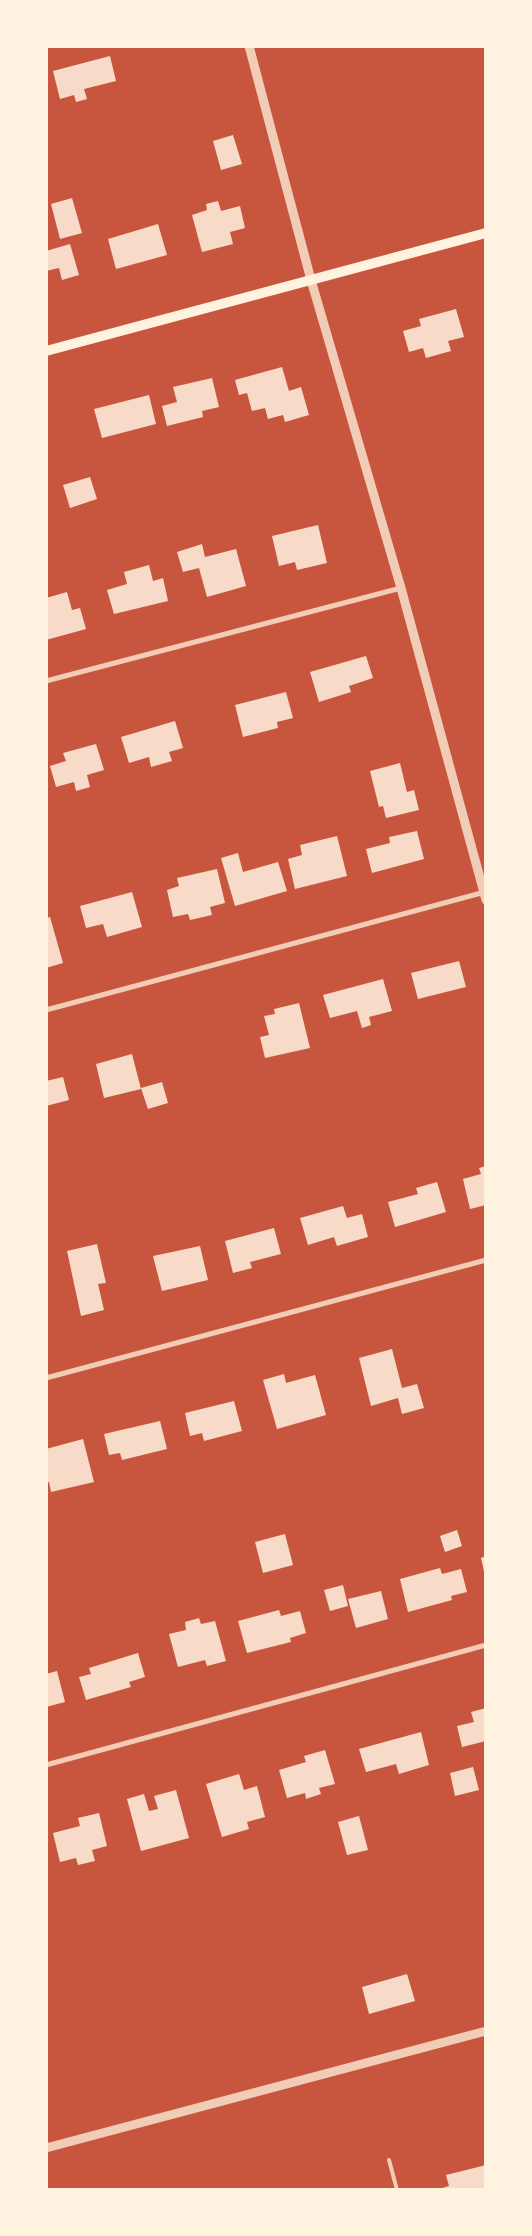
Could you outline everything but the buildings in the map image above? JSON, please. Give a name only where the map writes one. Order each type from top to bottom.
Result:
[{"type":"main road","points":[[46,351],[486,233]]},
{"type":"street","points":[[46,1010],[485,895],[401,588],[311,280],[249,46]]},
{"type":"street","points":[[46,681],[401,588]]},
{"type":"street","points":[[46,1378],[486,1260]]},
{"type":"street","points":[[46,1765],[486,1645]]},
{"type":"street","points":[[46,2148],[486,2032]]},
{"type":"lane","points":[[389,2160],[397,2190]]}]
